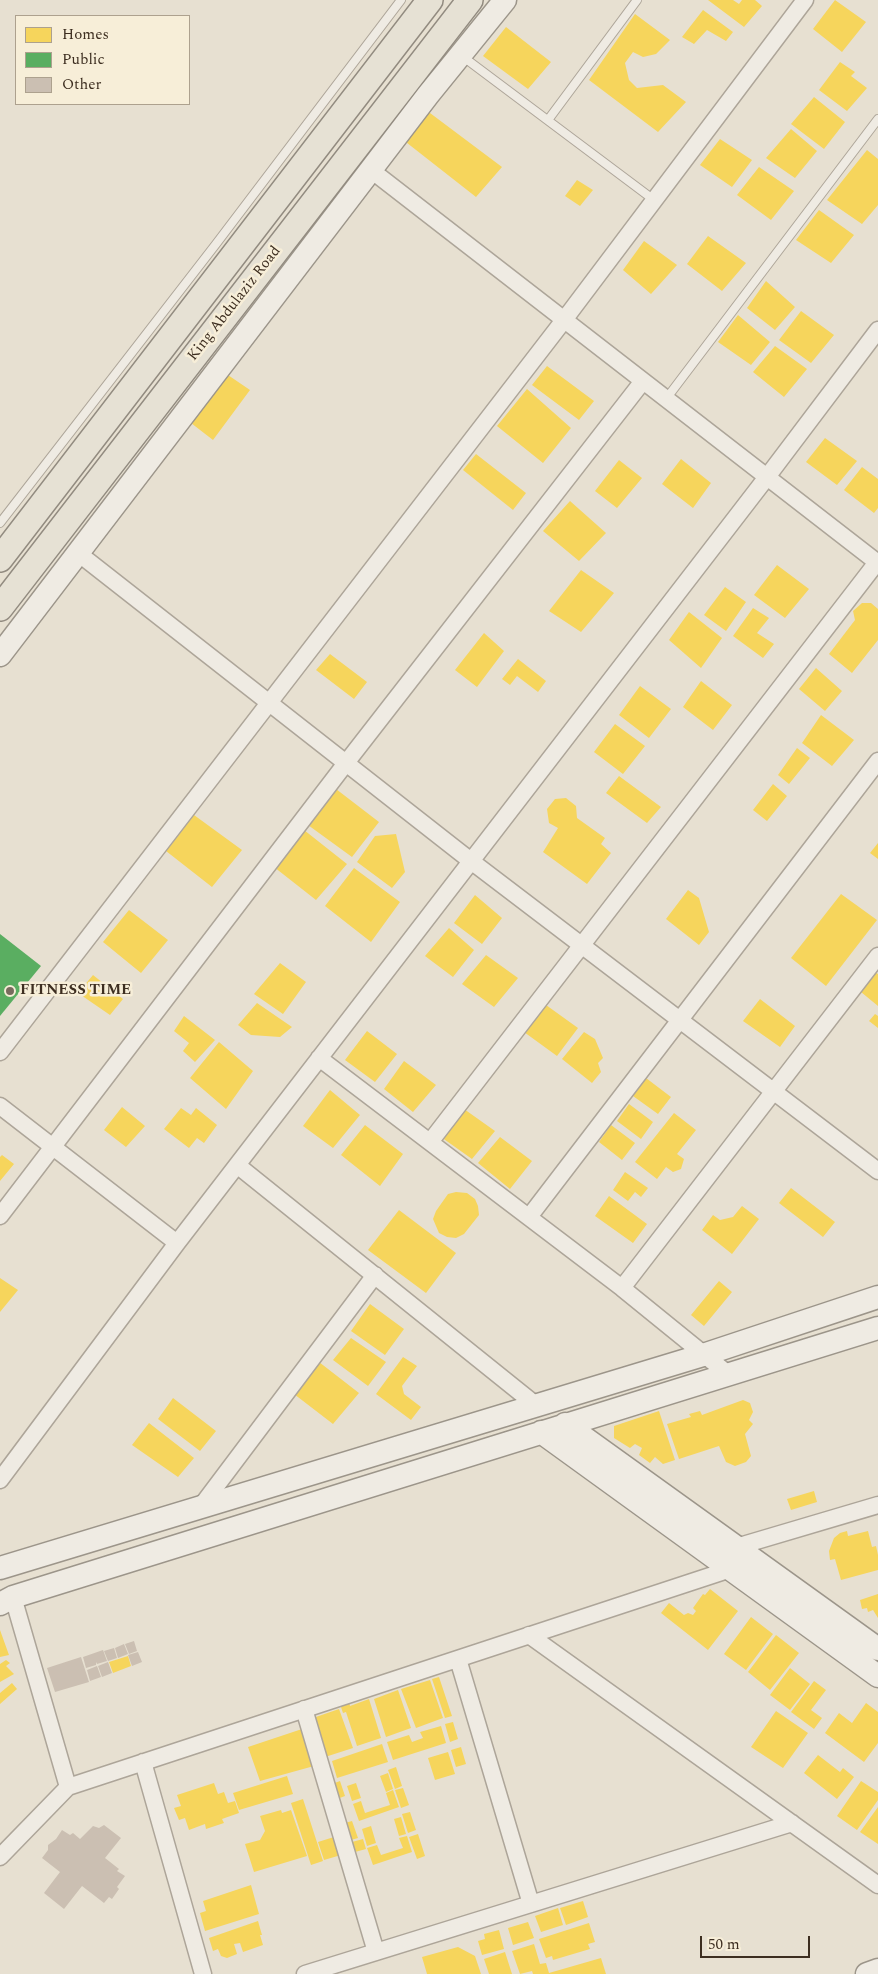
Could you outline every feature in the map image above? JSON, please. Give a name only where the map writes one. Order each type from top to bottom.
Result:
[{"type":"main road","name":"King Abdulaziz Road","points":[[0,559],[430,0]]},
{"type":"main road","name":"King Abdulaziz Road","points":[[0,608],[470,0]]},
{"type":"street","points":[[0,655],[460,54],[504,0]]},
{"type":"street","points":[[0,1052],[564,320],[805,0]]},
{"type":"street","points":[[371,170],[878,562],[430,1142]]},
{"type":"street","points":[[0,1480],[177,1243],[878,330]]},
{"type":"street","points":[[0,1216],[346,763],[643,381]]},
{"type":"street","points":[[78,553],[471,861],[878,1170]]},
{"type":"street","points":[[529,1217],[878,761]]},
{"type":"street","points":[[622,1288],[878,956]]},
{"type":"street","points":[[319,1058],[622,1288],[728,1374]]},
{"type":"street","points":[[0,1106],[177,1243]]},
{"type":"street","points":[[237,1165],[538,1406]]},
{"type":"street","points":[[199,1509],[375,1275]]},
{"type":"street","points":[[0,1568],[538,1406],[703,1355],[878,1297]]},
{"type":"street","points":[[68,1787],[6,1600],[565,1424],[878,1328]]},
{"type":"street","points":[[565,1424],[878,1649]]},
{"type":"street","points":[[541,1432],[878,1676]]},
{"type":"street","points":[[736,1547],[878,1505]]},
{"type":"street","points":[[0,1857],[68,1787],[731,1569]]},
{"type":"street","points":[[529,1635],[878,1885]]},
{"type":"street","points":[[458,1659],[531,1904]]},
{"type":"street","points":[[304,1709],[376,1952]]},
{"type":"street","points":[[143,1762],[203,1974]]},
{"type":"street","points":[[305,1974],[792,1823]]},
{"type":"street","points":[[866,1974],[878,1970]]},
{"type":"lane","points":[[0,523],[216,244],[401,0]]},
{"type":"lane","points":[[548,120],[637,0]]},
{"type":"lane","points":[[460,54],[654,200]]},
{"type":"lane","points":[[666,399],[878,119]]},
{"type":"building: Homes","points":[[708,0],[733,0],[739,4],[742,0],[755,0],[762,6],[744,27]]},
{"type":"building: Homes","points":[[835,0],[866,22],[842,52],[813,29]]},
{"type":"building: Homes","points":[[703,10],[733,32],[726,41],[707,30],[694,44],[682,37]]},
{"type":"building: Homes","points":[[635,14],[670,40],[656,54],[643,57],[633,52],[625,63],[629,80],[637,88],[663,85],[686,102],[658,132],[589,80]]},
{"type":"building: Homes","points":[[506,27],[551,62],[528,89],[483,56]]},
{"type":"building: Homes","points":[[840,62],[855,72],[851,76],[867,88],[847,111],[819,90]]},
{"type":"building: Homes","points":[[814,97],[845,122],[824,149],[791,124]]},
{"type":"building: Homes","points":[[426,110],[502,167],[476,197],[402,139]]},
{"type":"building: Homes","points":[[791,129],[817,151],[795,178],[766,158]]},
{"type":"building: Homes","points":[[720,139],[752,160],[732,187],[700,165]]},
{"type":"building: Homes","points":[[867,150],[878,159],[878,205],[862,224],[827,200]]},
{"type":"building: Homes","points":[[759,167],[794,191],[771,220],[737,195]]},
{"type":"building: Homes","points":[[577,180],[593,190],[580,206],[565,196]]},
{"type":"building: Homes","points":[[819,210],[854,235],[831,263],[796,240]]},
{"type":"building: Homes","points":[[708,236],[746,263],[722,291],[687,264]]},
{"type":"building: Homes","points":[[644,241],[677,265],[651,294],[623,270]]},
{"type":"building: Homes","points":[[766,281],[795,307],[775,330],[747,308]]},
{"type":"building: Homes","points":[[801,311],[834,335],[811,363],[779,340]]},
{"type":"building: Homes","points":[[738,315],[770,342],[751,365],[718,342]]},
{"type":"building: Homes","points":[[775,346],[807,369],[784,397],[753,372]]},
{"type":"building: Homes","points":[[547,366],[594,401],[579,420],[532,385]]},
{"type":"building: Homes","points":[[225,373],[250,390],[213,440],[191,423]]},
{"type":"building: Homes","points":[[527,389],[571,428],[543,463],[497,426]]},
{"type":"building: Homes","points":[[825,438],[857,461],[837,485],[806,462]]},
{"type":"building: Homes","points":[[476,454],[526,493],[513,510],[463,470]]},
{"type":"building: Homes","points":[[681,459],[711,483],[693,508],[662,484]]},
{"type":"building: Homes","points":[[619,460],[642,478],[617,508],[595,491]]},
{"type":"building: Homes","points":[[862,467],[878,479],[878,508],[874,513],[844,490]]},
{"type":"building: Homes","points":[[570,501],[606,533],[579,561],[543,531]]},
{"type":"building: Homes","points":[[777,565],[809,589],[785,618],[754,595]]},
{"type":"building: Homes","points":[[581,570],[614,593],[581,632],[549,611]]},
{"type":"building: Homes","points":[[725,587],[746,602],[726,631],[704,615]]},
{"type":"building: Homes","points":[[862,603],[871,603],[878,609],[878,640],[852,673],[829,654],[855,620],[853,611]]},
{"type":"building: Homes","points":[[753,608],[769,618],[757,633],[774,644],[763,658],[733,636]]},
{"type":"building: Homes","points":[[689,612],[722,638],[701,668],[669,640]]},
{"type":"building: Homes","points":[[484,633],[504,651],[477,687],[455,670]]},
{"type":"building: Homes","points":[[330,654],[367,682],[354,699],[316,670]]},
{"type":"building: Homes","points":[[518,659],[546,681],[538,692],[517,676],[510,685],[502,679]]},
{"type":"building: Homes","points":[[816,668],[842,691],[825,711],[799,689]]},
{"type":"building: Homes","points":[[701,681],[732,705],[713,730],[683,707]]},
{"type":"building: Homes","points":[[640,686],[671,709],[649,738],[619,715]]},
{"type":"building: Homes","points":[[821,715],[854,740],[832,766],[802,743]]},
{"type":"building: Homes","points":[[615,724],[645,746],[623,774],[594,752]]},
{"type":"building: Homes","points":[[797,748],[810,758],[789,784],[778,775]]},
{"type":"building: Homes","points":[[619,776],[661,807],[647,823],[606,793]]},
{"type":"building: Homes","points":[[773,784],[787,796],[767,821],[753,810]]},
{"type":"building: Homes","points":[[336,789],[379,822],[352,857],[308,825]]},
{"type":"building: Homes","points":[[566,798],[576,806],[577,818],[605,838],[601,844],[611,853],[587,884],[543,852],[558,828],[549,823],[547,809],[555,799]]},
{"type":"building: Homes","points":[[194,815],[242,850],[212,887],[166,851]]},
{"type":"building: Homes","points":[[304,830],[347,864],[316,900],[274,867]]},
{"type":"building: Homes","points":[[396,834],[405,872],[392,888],[357,862],[375,836]]},
{"type":"building: Homes","points":[[878,843],[878,859],[870,853]]},
{"type":"building: Homes","points":[[354,868],[400,902],[371,942],[325,906]]},
{"type":"building: Homes","points":[[688,890],[699,898],[709,932],[699,945],[666,919]]},
{"type":"building: Homes","points":[[841,894],[877,920],[826,986],[791,958]]},
{"type":"building: Homes","points":[[475,895],[502,918],[482,944],[454,923]]},
{"type":"building: Homes","points":[[129,910],[168,940],[141,973],[103,942]]},
{"type":"building: Homes","points":[[449,928],[474,950],[453,977],[425,956]]},
{"type":"building: Homes","points":[[486,955],[518,978],[494,1007],[462,984]]},
{"type":"building: Homes","points":[[280,963],[306,982],[283,1014],[254,994]]},
{"type":"building: Homes","points":[[875,972],[878,974],[878,1006],[861,992]]},
{"type":"building: Homes","points":[[93,975],[123,999],[110,1015],[78,993]]},
{"type":"building: Homes","points":[[760,999],[795,1026],[780,1047],[743,1021]]},
{"type":"building: Homes","points":[[257,1003],[292,1027],[280,1037],[251,1035],[238,1025]]},
{"type":"building: Homes","points":[[546,1005],[578,1028],[557,1056],[524,1032]]},
{"type":"building: Homes","points":[[875,1014],[878,1016],[878,1028],[869,1021]]},
{"type":"building: Homes","points":[[184,1016],[215,1040],[195,1062],[183,1051],[189,1043],[174,1031]]},
{"type":"building: Homes","points":[[367,1031],[397,1054],[375,1082],[345,1060]]},
{"type":"building: Homes","points":[[584,1032],[595,1039],[603,1058],[598,1063],[601,1072],[592,1083],[562,1059]]},
{"type":"building: Homes","points":[[219,1042],[253,1071],[226,1109],[190,1078]]},
{"type":"building: Homes","points":[[404,1061],[436,1085],[413,1112],[384,1089]]},
{"type":"building: Homes","points":[[646,1078],[671,1097],[658,1114],[633,1096]]},
{"type":"building: Homes","points":[[330,1090],[360,1115],[333,1148],[303,1126]]},
{"type":"building: Homes","points":[[629,1104],[653,1122],[641,1139],[617,1121]]},
{"type":"building: Homes","points":[[122,1107],[145,1126],[126,1147],[104,1130]]},
{"type":"building: Homes","points":[[181,1108],[191,1115],[196,1108],[217,1125],[204,1143],[197,1138],[189,1148],[164,1129]]},
{"type":"building: Homes","points":[[464,1109],[495,1131],[472,1159],[441,1137]]},
{"type":"building: Homes","points":[[674,1113],[696,1130],[677,1154],[684,1159],[681,1169],[673,1172],[666,1167],[657,1179],[635,1162]]},
{"type":"building: Homes","points":[[365,1125],[403,1154],[380,1186],[341,1155]]},
{"type":"building: Homes","points":[[611,1125],[635,1143],[622,1160],[599,1142]]},
{"type":"building: Homes","points":[[500,1137],[532,1161],[510,1189],[478,1163]]},
{"type":"building: Homes","points":[[2,1155],[14,1164],[0,1181],[0,1157]]},
{"type":"building: Homes","points":[[625,1172],[648,1188],[641,1197],[635,1192],[628,1201],[613,1190]]},
{"type":"building: Homes","points":[[791,1188],[835,1222],[823,1237],[779,1203]]},
{"type":"building: Homes","points":[[456,1192],[467,1193],[475,1199],[479,1215],[464,1234],[456,1238],[447,1237],[439,1233],[433,1219],[436,1211],[448,1194]]},
{"type":"building: Homes","points":[[609,1196],[647,1224],[633,1243],[595,1216]]},
{"type":"building: Homes","points":[[742,1206],[759,1219],[732,1254],[702,1230],[713,1215],[720,1220],[733,1217]]},
{"type":"building: Homes","points":[[399,1210],[456,1253],[426,1293],[368,1250]]},
{"type":"building: Homes","points":[[0,1278],[18,1290],[0,1312]]},
{"type":"building: Homes","points":[[719,1281],[732,1292],[704,1326],[691,1315]]},
{"type":"building: Homes","points":[[370,1304],[404,1329],[385,1355],[351,1331]]},
{"type":"building: Homes","points":[[351,1338],[386,1362],[368,1386],[333,1360]]},
{"type":"building: Homes","points":[[403,1357],[417,1366],[402,1386],[404,1394],[421,1407],[411,1420],[376,1394]]},
{"type":"building: Homes","points":[[319,1362],[359,1393],[333,1424],[294,1394]]},
{"type":"building: Homes","points":[[173,1398],[216,1431],[200,1451],[158,1419]]},
{"type":"building: Homes","points":[[743,1400],[750,1403],[753,1412],[749,1420],[753,1424],[745,1434],[751,1456],[746,1462],[735,1466],[726,1462],[719,1446],[679,1459],[667,1424],[691,1417],[689,1414],[700,1411],[702,1415]]},
{"type":"building: Homes","points":[[659,1411],[675,1460],[663,1464],[655,1457],[650,1463],[639,1455],[642,1448],[635,1444],[630,1448],[614,1438],[614,1426]]},
{"type":"building: Homes","points":[[149,1423],[194,1458],[178,1477],[132,1445]]},
{"type":"building: Homes","points":[[814,1491],[817,1502],[791,1510],[787,1499]]},
{"type":"building: Homes","points":[[847,1531],[848,1536],[868,1531],[872,1547],[876,1546],[878,1570],[841,1580],[835,1559],[830,1560],[829,1551],[834,1538],[840,1533]]},
{"type":"building: Homes","points":[[710,1589],[738,1611],[708,1650],[661,1613],[669,1603],[684,1615],[688,1613],[693,1615],[696,1611],[693,1608],[703,1594],[705,1595]]},
{"type":"building: Homes","points":[[878,1594],[878,1618],[873,1610],[868,1612],[867,1608],[862,1609],[860,1600]]},
{"type":"building: Homes","points":[[751,1617],[773,1634],[746,1670],[724,1654]]},
{"type":"building: Homes","points":[[0,1630],[9,1655],[0,1657]]},
{"type":"building: Homes","points":[[776,1635],[799,1653],[770,1690],[748,1672]]},
{"type":"building: Homes","points":[[128,1656],[131,1666],[113,1673],[109,1662]]},
{"type":"building: Homes","points":[[6,1660],[10,1663],[6,1666],[14,1674],[0,1682],[0,1664]]},
{"type":"building: Homes","points":[[790,1668],[810,1684],[790,1710],[770,1695]]},
{"type":"building: Homes","points":[[439,1677],[452,1716],[445,1718],[432,1679]]},
{"type":"building: Homes","points":[[430,1680],[443,1718],[416,1728],[401,1689]]},
{"type":"building: Homes","points":[[814,1681],[826,1690],[811,1710],[822,1718],[814,1729],[791,1712]]},
{"type":"building: Homes","points":[[12,1683],[17,1689],[0,1704],[0,1693]]},
{"type":"building: Homes","points":[[398,1690],[411,1728],[386,1737],[374,1699]]},
{"type":"building: Homes","points":[[369,1699],[381,1738],[357,1746],[346,1712],[343,1713],[340,1704],[349,1701],[350,1706]]},
{"type":"building: Homes","points":[[866,1703],[878,1712],[878,1743],[864,1762],[825,1733],[839,1713],[852,1723]]},
{"type":"building: Homes","points":[[339,1709],[353,1748],[325,1757],[313,1718]]},
{"type":"building: Homes","points":[[776,1711],[808,1733],[783,1768],[751,1747]]},
{"type":"building: Homes","points":[[453,1722],[458,1739],[450,1742],[445,1724]]},
{"type":"building: Homes","points":[[441,1726],[446,1743],[393,1760],[387,1742],[409,1735],[412,1742],[423,1738],[420,1732]]},
{"type":"building: Homes","points":[[302,1729],[314,1766],[260,1781],[248,1747]]},
{"type":"building: Homes","points":[[382,1744],[388,1762],[337,1778],[332,1761]]},
{"type":"building: Homes","points":[[461,1747],[466,1764],[456,1767],[451,1750]]},
{"type":"building: Homes","points":[[448,1752],[455,1774],[435,1780],[428,1758]]},
{"type":"building: Homes","points":[[818,1755],[840,1772],[843,1768],[854,1777],[837,1799],[804,1773]]},
{"type":"building: Homes","points":[[396,1767],[402,1786],[395,1789],[388,1770]]},
{"type":"building: Homes","points":[[388,1773],[393,1789],[386,1792],[380,1776]]},
{"type":"building: Homes","points":[[287,1776],[293,1794],[239,1810],[233,1793]]},
{"type":"building: Homes","points":[[340,1781],[345,1796],[337,1799],[332,1784]]},
{"type":"building: Homes","points":[[861,1781],[878,1792],[878,1800],[857,1830],[837,1816]]},
{"type":"building: Homes","points":[[214,1783],[218,1794],[224,1792],[228,1803],[235,1801],[239,1813],[222,1819],[224,1823],[206,1829],[205,1824],[189,1830],[185,1818],[179,1820],[174,1808],[181,1806],[177,1795]]},
{"type":"building: Homes","points":[[356,1783],[361,1798],[352,1801],[347,1786]]},
{"type":"building: Homes","points":[[403,1788],[409,1805],[401,1808],[395,1790]]},
{"type":"building: Homes","points":[[393,1790],[399,1807],[359,1821],[353,1804],[361,1801],[365,1813],[390,1805],[386,1793]]},
{"type":"building: Homes","points":[[303,1799],[323,1861],[311,1865],[291,1803]]},
{"type":"building: Homes","points":[[878,1807],[878,1844],[860,1832]]},
{"type":"building: Homes","points":[[281,1810],[282,1813],[291,1810],[307,1856],[254,1872],[245,1844],[260,1840],[265,1831],[260,1816]]},
{"type":"building: Homes","points":[[410,1812],[416,1830],[408,1833],[402,1814]]},
{"type":"building: Homes","points":[[401,1817],[406,1834],[399,1836],[394,1819]]},
{"type":"building: Homes","points":[[352,1821],[358,1838],[351,1840],[345,1823]]},
{"type":"building: Homes","points":[[371,1826],[376,1843],[367,1846],[362,1829]]},
{"type":"building: Homes","points":[[418,1834],[425,1856],[417,1859],[409,1837]]},
{"type":"building: Homes","points":[[407,1836],[412,1852],[373,1865],[367,1848],[377,1845],[381,1855],[403,1848],[399,1838]]},
{"type":"building: Homes","points":[[334,1837],[341,1855],[324,1860],[318,1842]]},
{"type":"building: Homes","points":[[363,1839],[366,1849],[355,1852],[352,1842]]},
{"type":"building: Homes","points":[[251,1885],[259,1914],[205,1931],[200,1913],[206,1911],[203,1901]]},
{"type":"building: Homes","points":[[583,1901],[588,1917],[566,1925],[560,1908]]},
{"type":"building: Homes","points":[[558,1908],[563,1925],[541,1932],[535,1916]]},
{"type":"building: Homes","points":[[258,1921],[263,1945],[243,1952],[240,1943],[234,1944],[237,1954],[227,1958],[221,1956],[218,1949],[213,1951],[209,1938]]},
{"type":"building: Homes","points":[[528,1922],[534,1938],[513,1945],[508,1928]]},
{"type":"building: Homes","points":[[589,1923],[595,1942],[588,1944],[590,1949],[553,1960],[552,1956],[546,1958],[539,1939]]},
{"type":"building: Homes","points":[[499,1930],[504,1949],[482,1955],[478,1941],[485,1939],[484,1934]]},
{"type":"building: Homes","points":[[534,1944],[540,1964],[546,1963],[549,1973],[601,1958],[606,1974],[533,1974],[532,1971],[520,1974],[512,1951]]},
{"type":"building: Homes","points":[[458,1947],[475,1956],[481,1974],[427,1974],[422,1957]]},
{"type":"building: Homes","points":[[505,1952],[512,1974],[489,1974],[484,1959]]},
{"type":"building: Public","name":"FITNESS TIME","points":[[0,934],[41,966],[0,1016]]},
{"type":"building: Other","points":[[134,1641],[137,1651],[129,1654],[125,1644]]},
{"type":"building: Other","points":[[124,1644],[128,1654],[118,1658],[115,1648]]},
{"type":"building: Other","points":[[114,1648],[117,1658],[108,1661],[104,1651]]},
{"type":"building: Other","points":[[103,1650],[107,1661],[97,1664],[96,1662],[96,1665],[86,1668],[83,1657]]},
{"type":"building: Other","points":[[138,1652],[142,1662],[132,1666],[128,1655]]},
{"type":"building: Other","points":[[81,1657],[89,1682],[55,1692],[47,1668]]},
{"type":"building: Other","points":[[108,1662],[112,1673],[102,1677],[98,1666]]},
{"type":"building: Other","points":[[97,1666],[101,1677],[90,1681],[87,1670]]},
{"type":"building: Other","points":[[104,1825],[121,1838],[105,1858],[119,1869],[117,1871],[125,1876],[117,1887],[119,1889],[112,1899],[109,1897],[104,1903],[82,1886],[64,1909],[44,1893],[60,1872],[42,1858],[48,1850],[48,1845],[56,1839],[62,1830],[70,1835],[73,1833],[80,1839],[93,1826],[99,1828]]},
{"type":"place","name":"FITNESS TIME","points":[[10,991]]}]
